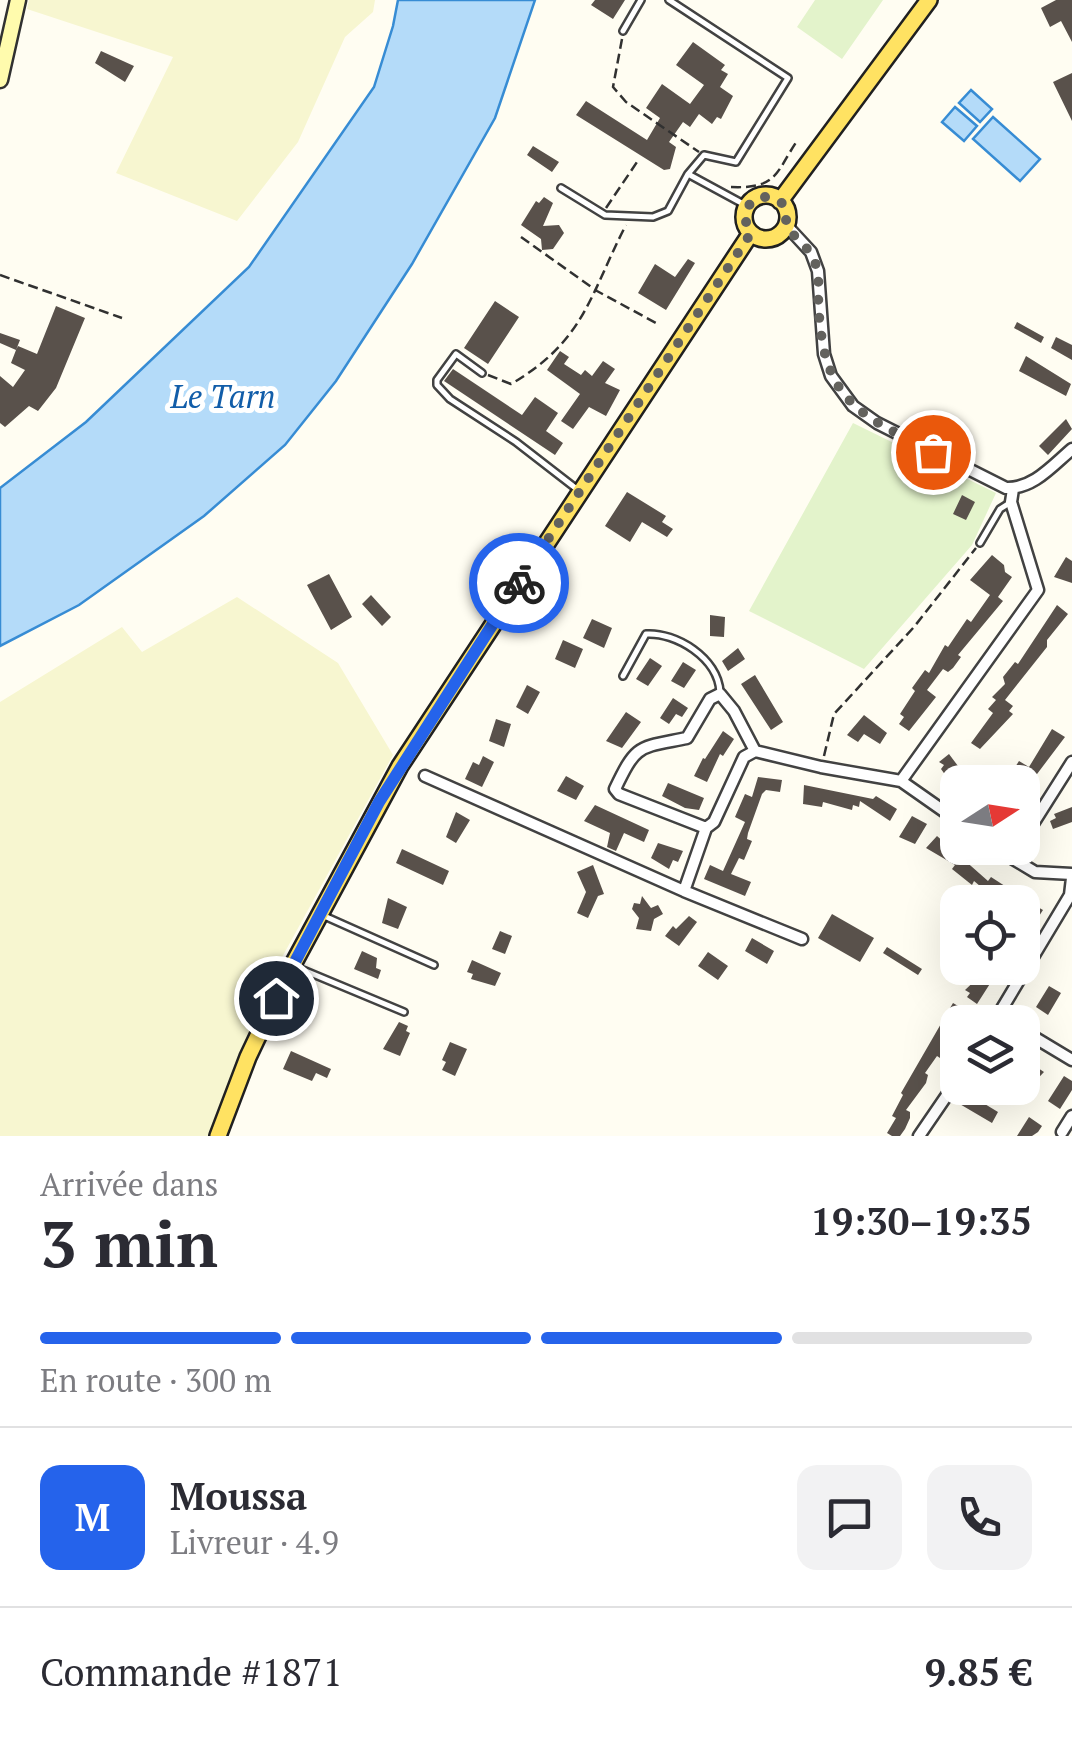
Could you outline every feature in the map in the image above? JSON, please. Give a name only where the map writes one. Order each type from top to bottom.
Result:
[{"type":"main road","points":[[0,80],[18,0]]},
{"type":"main road","points":[[780,201],[929,0]]},
{"type":"main road","points":[[764,195],[780,201],[786,210],[783,231],[771,238],[756,237],[744,220],[746,206],[764,195]]},
{"type":"main road","points":[[218,1136],[242,1070],[318,913],[418,738],[751,233]]},
{"type":"street","points":[[786,224],[812,252],[818,271],[824,354],[831,376],[853,406],[877,424],[988,481],[1012,488],[1033,482],[1072,450]]},
{"type":"street","points":[[901,781],[1038,590],[1011,502],[1012,488]]},
{"type":"street","points":[[706,828],[698,828],[614,790],[631,756],[642,747],[687,738],[710,699],[720,694],[734,711],[755,751]]},
{"type":"street","points":[[684,891],[706,828],[714,822],[744,758],[755,751],[901,781],[940,808]]},
{"type":"street","points":[[1040,813],[1072,762]]},
{"type":"street","points":[[424,776],[802,939]]},
{"type":"street","points":[[1005,1005],[1070,895],[1072,876],[1035,872],[1021,865]]},
{"type":"street","points":[[1040,1041],[1072,1060]]},
{"type":"street","points":[[919,1136],[940,1105]]},
{"type":"street","points":[[1062,1132],[1072,1116]]},
{"type":"lane","points":[[622,32],[641,0]]},
{"type":"lane","points":[[561,188],[603,213],[630,218],[654,217],[668,211],[688,174],[704,155],[736,162],[788,78],[669,0]]},
{"type":"lane","points":[[688,174],[746,206]]},
{"type":"lane","points":[[482,372],[456,354],[438,386],[450,399],[516,442],[580,492]]},
{"type":"lane","points":[[980,543],[1000,508],[1011,502]]},
{"type":"lane","points":[[623,676],[646,634],[662,633],[684,643],[702,658],[720,682],[720,694]]},
{"type":"lane","points":[[318,913],[434,965]]},
{"type":"lane","points":[[292,965],[404,1012]]},
{"type":"path","points":[[622,32],[613,87],[626,102],[704,155]]},
{"type":"path","points":[[704,184],[740,188],[767,182],[782,170],[797,142]]},
{"type":"path","points":[[603,213],[638,162]]},
{"type":"path","points":[[482,372],[511,384],[541,366],[573,332],[598,291],[599,277],[630,218]]},
{"type":"path","points":[[520,237],[598,291],[656,323]]},
{"type":"path","points":[[0,276],[122,318]]},
{"type":"path","points":[[821,767],[834,714],[914,627],[980,543]]},
{"type":"green space","points":[[29,0],[375,0],[373,12],[345,37],[298,142],[237,221],[116,173],[173,57],[27,9]]},
{"type":"green space","points":[[815,0],[883,0],[842,59],[797,27]]},
{"type":"green space","points":[[853,423],[996,493],[972,545],[864,669],[749,611]]},
{"type":"green space","points":[[237,597],[338,663],[393,755],[269,981],[209,1136],[0,1136],[0,702],[122,627],[142,652]]},
{"type":"water","name":"Le Tarn","points":[[398,0],[535,0],[495,118],[412,264],[336,381],[285,445],[204,516],[79,605],[0,646],[0,488],[86,422],[249,267],[374,87]]},
{"type":"water","points":[[971,90],[992,109],[980,122],[959,103]]},
{"type":"water","points":[[955,107],[977,126],[964,141],[942,122]]},
{"type":"water","points":[[993,117],[1040,159],[1020,181],[973,139]]},
{"type":"building","points":[[595,0],[625,0],[613,19],[591,5]]},
{"type":"building","points":[[1056,0],[1072,0],[1072,42],[1061,21],[1050,27],[1041,8]]},
{"type":"building","points":[[693,42],[725,65],[721,70],[728,74],[720,87],[733,96],[721,119],[717,117],[712,124],[699,114],[690,127],[683,122],[669,142],[676,147],[670,169],[664,170],[576,115],[586,101],[647,140],[660,118],[646,108],[662,84],[690,104],[704,85],[676,65]]},
{"type":"building","points":[[101,51],[134,66],[125,82],[95,63]]},
{"type":"building","points":[[1072,73],[1072,121],[1053,82]]},
{"type":"building","points":[[533,146],[559,162],[552,172],[527,155]]},
{"type":"building","points":[[544,197],[553,203],[543,226],[559,225],[564,233],[553,249],[542,250],[541,239],[521,225],[536,201],[539,203]]},
{"type":"building","points":[[688,259],[695,263],[666,310],[638,293],[655,264],[675,277]]},
{"type":"building","points":[[495,301],[519,317],[488,364],[464,348]]},
{"type":"building","points":[[56,306],[85,318],[56,388],[38,411],[29,406],[5,427],[0,423],[0,376],[13,387],[25,370],[11,363],[18,346],[37,354]]},
{"type":"building","points":[[1017,322],[1044,337],[1041,343],[1014,328]]},
{"type":"building","points":[[0,333],[20,340],[16,350],[0,343]]},
{"type":"building","points":[[1056,337],[1072,345],[1072,360],[1051,348]]},
{"type":"building","points":[[560,351],[569,357],[564,364],[581,375],[585,370],[592,376],[603,361],[615,369],[605,383],[620,390],[606,416],[589,407],[573,429],[561,421],[580,394],[547,370]]},
{"type":"building","points":[[1026,356],[1071,384],[1066,396],[1019,371]]},
{"type":"building","points":[[453,369],[522,415],[535,397],[558,413],[546,431],[563,443],[555,455],[444,381]]},
{"type":"building","points":[[1066,419],[1072,429],[1048,455],[1039,446]]},
{"type":"building","points":[[627,492],[666,516],[662,522],[673,529],[667,537],[642,522],[630,542],[605,526]]},
{"type":"building","points":[[962,495],[975,502],[966,520],[953,514]]},
{"type":"building","points":[[992,555],[1012,577],[998,597],[1003,601],[958,655],[961,657],[953,668],[948,672],[943,669],[927,690],[936,697],[909,731],[899,724],[904,717],[900,714],[915,691],[912,688],[925,670],[929,673],[945,645],[948,647],[967,619],[971,622],[990,595],[970,580]]},
{"type":"building","points":[[1066,557],[1072,561],[1072,583],[1054,577]]},
{"type":"building","points":[[329,574],[352,617],[331,630],[307,585]]},
{"type":"building","points":[[371,595],[391,617],[382,626],[362,604]]},
{"type":"building","points":[[1057,605],[1068,614],[1005,700],[1013,706],[1009,711],[1013,714],[980,749],[971,743],[993,713],[988,709],[996,700],[992,697],[1005,684],[1003,677],[1015,662],[1018,664]]},
{"type":"building","points":[[710,615],[725,617],[724,637],[710,636]]},
{"type":"building","points":[[592,619],[612,628],[604,648],[583,638]]},
{"type":"building","points":[[563,640],[583,649],[575,668],[555,659]]},
{"type":"building","points":[[738,648],[745,659],[728,671],[722,661]]},
{"type":"building","points":[[650,658],[662,666],[648,686],[636,679]]},
{"type":"building","points":[[683,662],[696,670],[684,688],[671,681]]},
{"type":"building","points":[[755,675],[783,722],[771,730],[741,684]]},
{"type":"building","points":[[527,685],[540,692],[528,714],[516,707]]},
{"type":"building","points":[[673,698],[688,708],[682,717],[676,714],[669,724],[660,718]]},
{"type":"building","points":[[626,712],[641,722],[622,748],[606,741]]},
{"type":"building","points":[[864,715],[887,733],[880,744],[864,734],[858,742],[847,735]]},
{"type":"building","points":[[496,719],[511,724],[504,747],[489,741]]},
{"type":"building","points":[[1052,729],[1065,737],[1040,770],[1040,765],[1030,765]]},
{"type":"building","points":[[723,731],[734,739],[723,756],[720,754],[707,782],[694,776],[703,758]]},
{"type":"building","points":[[949,754],[957,765],[944,765],[939,762]]},
{"type":"building","points":[[483,756],[494,762],[482,787],[465,779],[473,762],[479,765]]},
{"type":"building","points":[[566,776],[584,786],[576,800],[557,791]]},
{"type":"building","points":[[758,777],[782,780],[780,792],[766,790],[762,794],[748,833],[747,839],[752,841],[744,860],[739,858],[731,874],[751,882],[745,896],[704,879],[710,865],[723,871],[745,822],[735,817],[745,794],[752,797]]},
{"type":"building","points":[[668,783],[704,798],[699,810],[685,808],[662,796]]},
{"type":"building","points":[[804,785],[873,799],[876,796],[897,809],[890,821],[860,801],[859,807],[853,805],[852,810],[823,802],[822,807],[803,804]]},
{"type":"building","points":[[595,805],[649,830],[644,842],[624,833],[616,851],[607,847],[610,833],[584,821]]},
{"type":"building","points":[[1072,807],[1072,822],[1053,829],[1050,821],[1056,818],[1054,814]]},
{"type":"building","points":[[456,812],[470,820],[456,843],[446,837]]},
{"type":"building","points":[[912,816],[927,824],[915,844],[899,837]]},
{"type":"building","points":[[937,836],[940,839],[940,856],[926,848]]},
{"type":"building","points":[[658,843],[683,851],[669,869],[651,858]]},
{"type":"building","points":[[402,849],[449,871],[443,885],[396,863]]},
{"type":"building","points":[[593,865],[604,894],[598,896],[588,918],[577,913],[586,892],[577,872]]},
{"type":"building","points":[[955,865],[970,865],[988,881],[991,877],[1003,885],[979,885],[974,881],[972,885],[952,869]]},
{"type":"building","points":[[642,896],[651,908],[658,905],[663,914],[654,919],[651,931],[636,929],[639,918],[632,909],[634,903],[640,904]]},
{"type":"building","points":[[388,898],[407,907],[398,929],[382,923]]},
{"type":"building","points":[[832,914],[874,938],[860,962],[818,938]]},
{"type":"building","points":[[689,916],[697,922],[679,946],[665,936]]},
{"type":"building","points":[[500,931],[512,936],[505,954],[492,949]]},
{"type":"building","points":[[752,938],[774,951],[767,964],[745,951]]},
{"type":"building","points":[[887,947],[922,969],[918,975],[883,953]]},
{"type":"building","points":[[362,951],[377,958],[376,968],[381,970],[378,979],[354,969]]},
{"type":"building","points":[[708,952],[728,966],[718,980],[698,966]]},
{"type":"building","points":[[472,960],[501,973],[495,986],[471,979],[473,974],[467,972]]},
{"type":"building","points":[[970,985],[989,985],[977,1004],[967,997],[970,993],[965,990]]},
{"type":"building","points":[[1049,986],[1061,993],[1048,1015],[1037,1005]]},
{"type":"building","points":[[399,1022],[408,1026],[406,1031],[410,1033],[400,1056],[383,1049]]},
{"type":"building","points":[[940,1026],[940,1058],[937,1056],[925,1073],[926,1083],[906,1110],[910,1118],[905,1129],[900,1136],[892,1136],[887,1133],[896,1118],[892,1116]]},
{"type":"building","points":[[450,1042],[467,1049],[455,1076],[442,1070]]},
{"type":"building","points":[[291,1051],[331,1069],[327,1078],[316,1073],[312,1081],[283,1069]]},
{"type":"building","points":[[1064,1076],[1072,1081],[1072,1090],[1060,1109],[1048,1101]]},
{"type":"building","points":[[961,1105],[986,1105],[998,1112],[992,1123]]},
{"type":"building","points":[[1029,1117],[1042,1126],[1032,1136],[1017,1136]]},
{"type":"way so far","points":[[519,583],[751,233],[744,213],[757,197],[771,196],[783,204],[786,224],[812,252],[818,271],[824,354],[842,394],[861,414],[933,452]]},
{"type":"route","points":[[276,998],[379,802],[519,583]]}]
